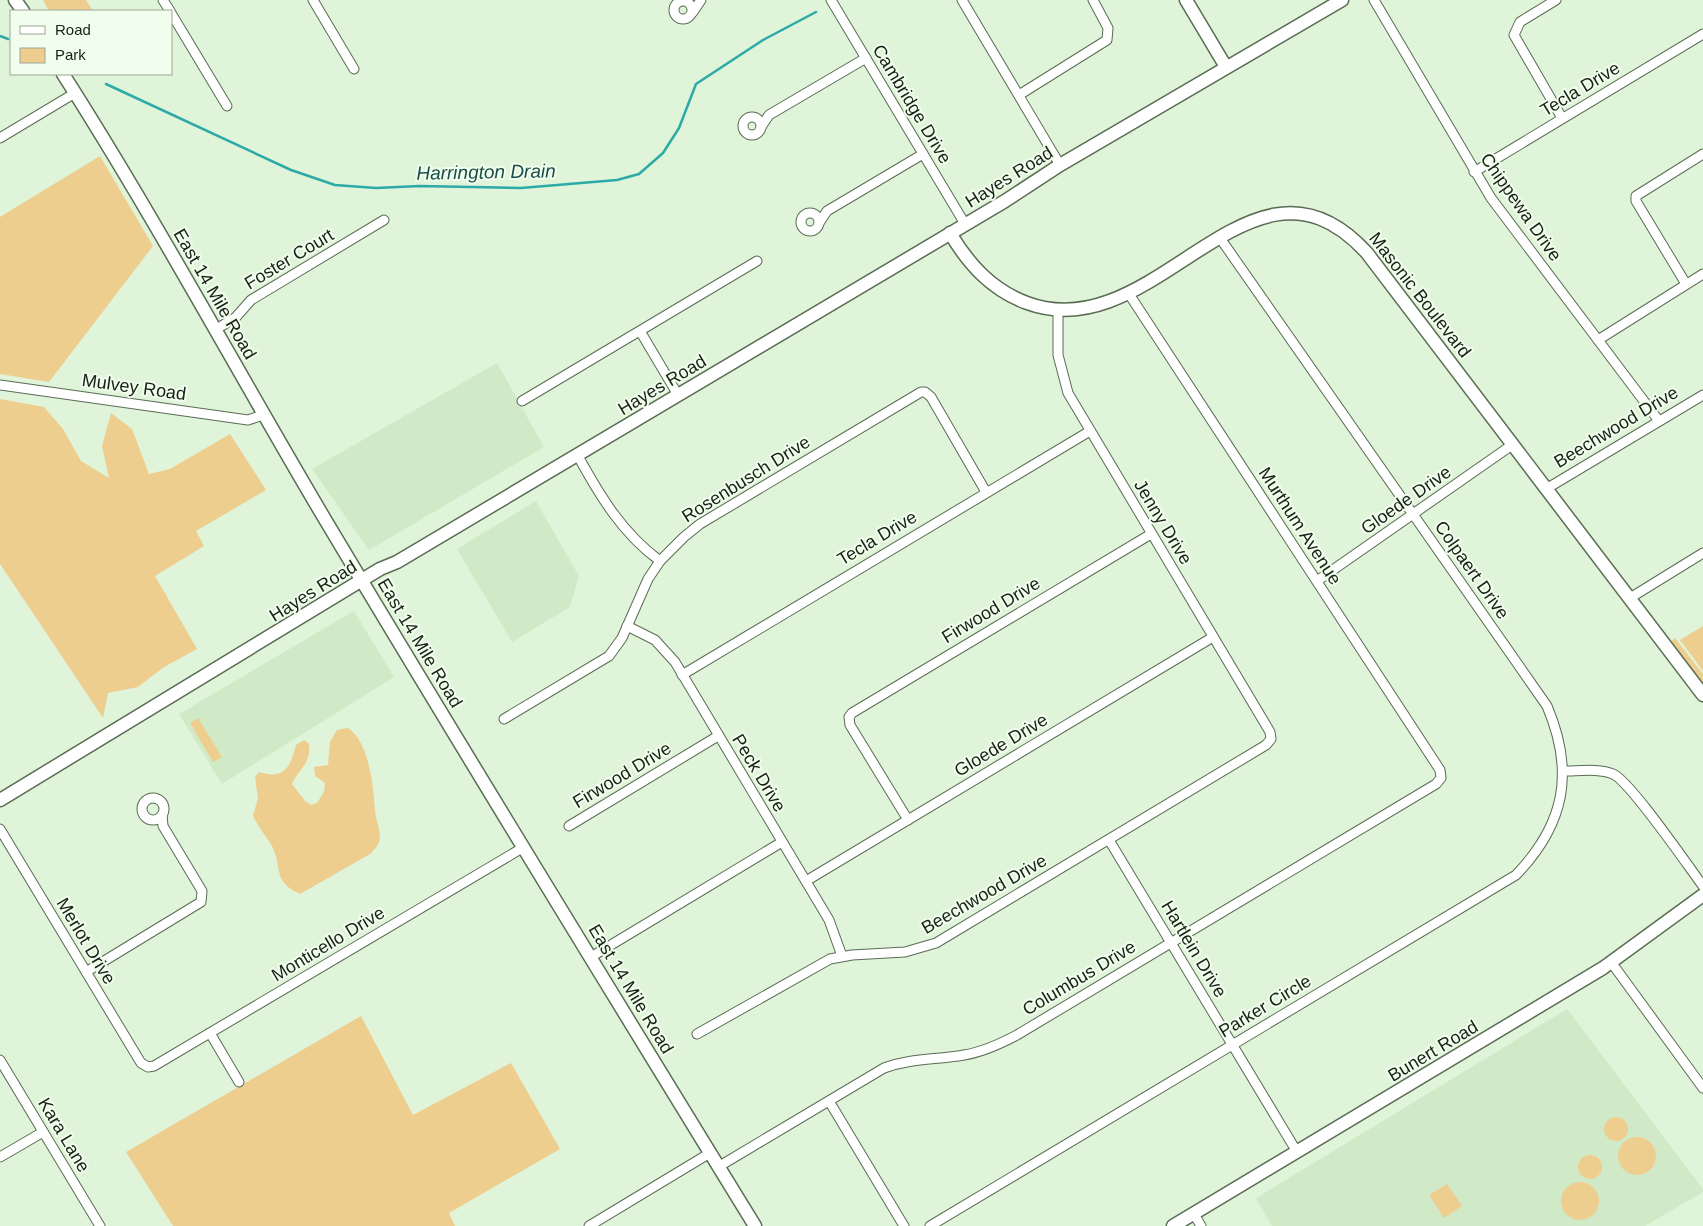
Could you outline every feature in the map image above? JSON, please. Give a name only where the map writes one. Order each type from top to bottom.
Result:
[{"type":"street","points":[[313,0],[354,69]]},
{"type":"street","points":[[701,0],[690,17],[684,20],[678,18],[674,13],[678,2],[701,0]]},
{"type":"street","name":"Cambridge Drive","points":[[831,0],[965,224]]},
{"type":"street","points":[[962,0],[1060,165]]},
{"type":"street","points":[[1019,95],[1107,40],[1108,28],[1093,0]]},
{"type":"street","points":[[1186,0],[1226,66]]},
{"type":"street","name":"Hayes Road","points":[[0,800],[362,580],[578,456],[1060,165],[1226,66],[1342,0]]},
{"type":"street","name":"Chippewa Drive","points":[[1374,0],[1474,172],[1511,225],[1658,421]]},
{"type":"street","points":[[1556,0],[1523,20],[1515,29],[1517,42],[1562,118]]},
{"type":"street","points":[[688,2],[692,6],[693,12]]},
{"type":"street","points":[[172,14],[227,106]]},
{"type":"street","name":"Tecla Drive","points":[[1474,172],[1703,34]]},
{"type":"street","points":[[769,115],[758,133],[753,135],[745,131],[743,126],[745,120],[750,117],[769,115],[866,58]]},
{"type":"street","name":"East 14 Mile Road","points":[[64,75],[362,580],[755,1226]]},
{"type":"street","points":[[0,138],[75,93]]},
{"type":"street","points":[[756,117],[760,121],[761,127]]},
{"type":"street","points":[[827,211],[816,229],[805,230],[801,225],[801,219],[805,214],[827,211],[923,154]]},
{"type":"street","points":[[1686,284],[1636,202],[1636,196],[1703,154]]},
{"type":"street","points":[[814,213],[818,217],[819,223]]},
{"type":"street","name":"Masonic Boulevard","points":[[950,233],[969,262],[996,287],[1014,298],[1058,310],[1098,306],[1129,294],[1220,238],[1257,218],[1282,213],[1313,216],[1344,230],[1378,266],[1703,695]]},
{"type":"street","name":"Foster Court","points":[[215,330],[236,317],[251,300],[384,220]]},
{"type":"street","name":"Colpaert Drive","points":[[1220,238],[1547,706],[1558,736],[1563,771]]},
{"type":"street","points":[[522,401],[757,261]]},
{"type":"street","points":[[1598,340],[1703,274]]},
{"type":"street","name":"Murthum Avenue","points":[[1129,294],[1440,770],[1441,778]]},
{"type":"street","name":"Jenny Drive","points":[[1058,310],[1056,333],[1060,370],[1068,393],[1270,732],[1271,739]]},
{"type":"street","points":[[640,330],[678,395]]},
{"type":"street","name":"Mulvey Road","points":[[0,385],[248,420],[264,415]]},
{"type":"street","name":"Rosenbusch Drive","points":[[504,719],[609,656],[619,644],[648,579],[660,561],[700,524],[917,394],[925,392],[931,397],[986,492]]},
{"type":"street","name":"Beechwood Drive","points":[[1546,489],[1703,395]]},
{"type":"street","name":"Tecla Drive","points":[[682,674],[1090,431]]},
{"type":"street","name":"Gloede Drive","points":[[1317,581],[1413,516],[1512,445]]},
{"type":"street","points":[[578,456],[611,512],[635,540],[660,561]]},
{"type":"street","name":"Firwood Drive","points":[[908,820],[850,725],[849,717],[855,711],[1151,534]]},
{"type":"street","points":[[1630,598],[1703,553]]},
{"type":"street","name":"Peck Drive","points":[[627,626],[655,640],[666,650],[682,674],[829,920],[842,956]]},
{"type":"street","name":"Gloede Drive","points":[[806,881],[1213,637]]},
{"type":"street","name":"Firwood Drive","points":[[568,826],[718,736]]},
{"type":"street","name":"Beechwood Drive","points":[[697,1034],[819,964],[842,956],[905,952],[936,942],[1266,745],[1271,739]]},
{"type":"street","points":[[1563,771],[1598,771],[1615,775],[1634,794],[1703,886]]},
{"type":"street","name":"Parker Circle","points":[[930,1226],[1516,875],[1532,858],[1553,823],[1562,788],[1563,771]]},
{"type":"street","name":"Columbus Drive","points":[[718,1166],[879,1071],[899,1063],[965,1055],[998,1044],[1436,784],[1441,778]]},
{"type":"street","points":[[86,972],[201,902],[202,890],[163,826],[162,815],[164,808],[161,801],[154,798],[148,800],[143,805],[142,812],[146,818],[163,826]]},
{"type":"street","points":[[153,820],[162,815]]},
{"type":"street","name":"Merlot Drive","points":[[0,829],[141,1063],[148,1067]]},
{"type":"street","name":"Hartlein Drive","points":[[1109,840],[1297,1152]]},
{"type":"street","points":[[591,956],[782,842]]},
{"type":"street","name":"Monticello Drive","points":[[148,1067],[154,1066],[524,847]]},
{"type":"street","name":"Bunert Road","points":[[1173,1226],[1611,962],[1703,895]]},
{"type":"street","points":[[1611,962],[1703,1088]]},
{"type":"street","points":[[210,1033],[239,1082]]},
{"type":"street","name":"Kara Lane","points":[[0,1060],[100,1226]]},
{"type":"street","points":[[829,1101],[904,1226]]},
{"type":"street","points":[[0,1157],[43,1132]]},
{"type":"street","points":[[589,1226],[710,1153]]},
{"type":"street","points":[[1194,1214],[1201,1226]]},
{"type":"shaded area","points":[[497,363],[544,447],[369,550],[312,469]]},
{"type":"shaded area","points":[[536,501],[579,576],[570,607],[512,642],[457,549]]},
{"type":"shaded area","points":[[354,611],[394,677],[222,784],[179,714]]},
{"type":"shaded area","points":[[1567,1009],[1703,1189],[1703,1192],[1645,1226],[1272,1226],[1256,1198]]},
{"type":"green space","points":[[43,0],[86,0],[92,10],[48,10]]},
{"type":"green space","points":[[100,156],[153,246],[49,382],[0,374],[0,217]]},
{"type":"green space","points":[[0,399],[44,407],[63,429],[81,461],[109,478],[102,446],[111,413],[132,429],[149,474],[170,469],[230,434],[266,490],[196,531],[204,546],[155,576],[197,649],[164,667],[138,687],[108,693],[103,718],[0,564]]},
{"type":"green space","points":[[1703,626],[1703,671],[1680,640]]},
{"type":"green space","points":[[1675,638],[1703,674],[1703,685],[1670,642]]},
{"type":"green space","points":[[198,718],[222,757],[213,762],[190,723]]},
{"type":"green space","points":[[348,728],[355,735],[366,754],[380,838],[370,854],[300,894],[285,884],[272,846],[253,816],[258,798],[255,777],[259,772],[275,774],[285,770],[289,765],[296,745],[304,740],[309,744],[308,757],[292,784],[305,801],[311,805],[317,803],[324,792],[325,783],[315,776],[314,767],[328,765],[330,742],[337,730]]},
{"type":"green space","points":[[361,1016],[413,1115],[511,1063],[560,1149],[449,1213],[455,1226],[173,1226],[126,1152]]},
{"type":"green space","points":[[1616,1117],[1624,1121],[1628,1129],[1624,1137],[1616,1141],[1608,1137],[1604,1129],[1608,1121]]},
{"type":"green space","points":[[1637,1137],[1644,1138],[1650,1143],[1655,1149],[1655,1163],[1650,1169],[1644,1174],[1637,1175],[1630,1174],[1624,1169],[1619,1163],[1618,1156],[1619,1149],[1624,1143],[1630,1138]]},
{"type":"green space","points":[[1590,1155],[1598,1159],[1602,1167],[1598,1175],[1590,1179],[1582,1175],[1578,1167],[1582,1159]]},
{"type":"green space","points":[[1580,1182],[1594,1187],[1599,1201],[1594,1215],[1580,1220],[1566,1215],[1561,1201],[1566,1187]]},
{"type":"green space","points":[[1447,1184],[1462,1206],[1444,1218],[1429,1195]]},
{"type":"waterway","name":"Harrington Drain","points":[[106,84],[291,170],[335,185],[376,188],[420,186],[521,188],[617,180],[639,174],[663,153],[679,128],[696,84],[763,40],[816,12]]},
{"type":"waterway","name":"Harrington Drain","points":[[0,36],[8,39]]}]
